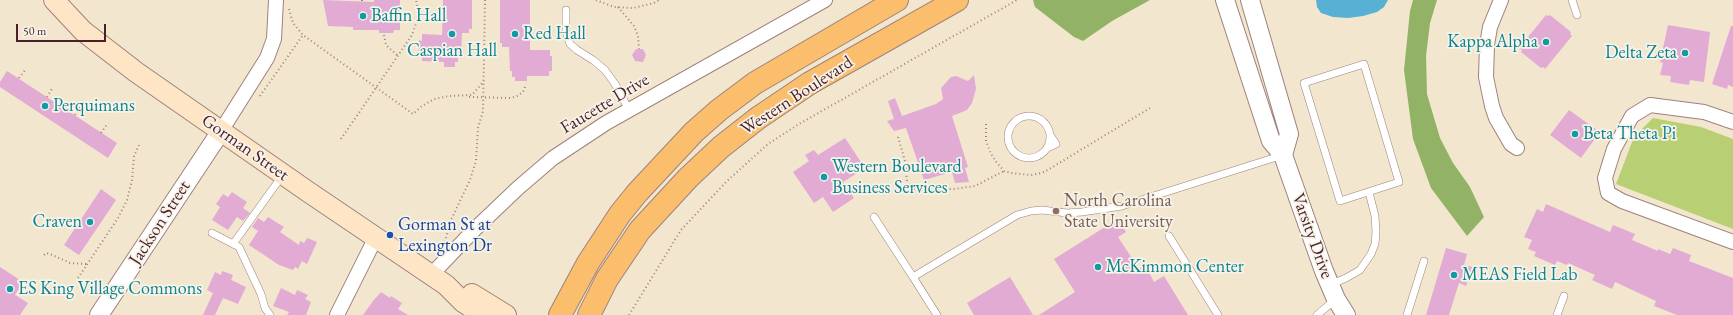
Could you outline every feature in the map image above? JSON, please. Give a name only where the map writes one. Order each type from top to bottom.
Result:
[{"type":"main road","name":"Gorman Street","points":[[54,0],[83,31],[99,45],[136,72],[439,280],[469,292],[506,315]]},
{"type":"main road","name":"Western Boulevard","points":[[560,315],[588,263],[620,214],[637,193],[694,132],[719,110],[755,83],[788,62],[897,0]]},
{"type":"main road","name":"Western Boulevard","points":[[589,315],[607,279],[640,230],[683,183],[721,147],[763,114],[804,87],[957,0]]},
{"type":"main road","name":"Gorman Street","points":[[439,280],[463,306],[483,315]]},
{"type":"street","points":[[221,131],[267,58],[274,39],[276,0]]},
{"type":"street","name":"Faucette Drive","points":[[439,280],[476,228],[553,158],[629,110],[825,0]]},
{"type":"street","name":"Varsity Drive","points":[[1225,0],[1270,141],[1283,155],[1333,292],[1346,315]]},
{"type":"street","points":[[1250,0],[1289,134],[1283,155]]},
{"type":"street","points":[[1501,0],[1490,27],[1487,45],[1486,77],[1496,118],[1511,144],[1517,148]]},
{"type":"street","points":[[1733,122],[1704,112],[1650,105],[1632,116],[1614,149],[1605,178],[1608,193],[1622,201],[1733,242]]},
{"type":"street","name":"Jackson Street","points":[[99,315],[221,131]]},
{"type":"street","points":[[337,315],[376,237]]},
{"type":"lane","points":[[1572,0],[1577,15]]},
{"type":"lane","points":[[566,10],[566,32],[570,44],[605,70],[615,84],[629,110]]},
{"type":"lane","points":[[1364,64],[1399,182],[1369,192],[1340,201],[1304,83],[1364,64]]},
{"type":"lane","points":[[1032,116],[1044,123],[1050,135],[1056,144],[1047,148],[1036,157],[1023,157],[1012,149],[1008,136],[1013,124],[1018,119],[1032,116]]},
{"type":"lane","points":[[913,277],[1020,214],[1042,210],[1067,213],[1082,212],[1122,206],[1283,155]]},
{"type":"lane","points":[[233,244],[283,174]]},
{"type":"lane","points":[[1317,315],[1333,292],[1346,278],[1360,270],[1371,254],[1375,244],[1376,232],[1375,216],[1369,192]]},
{"type":"lane","points":[[874,217],[937,315]]},
{"type":"lane","points":[[212,233],[239,247],[261,294],[265,308],[270,315]]},
{"type":"lane","points":[[1169,236],[1218,315]]},
{"type":"lane","points":[[1407,315],[1424,261]]},
{"type":"lane","points":[[1557,315],[1564,296]]},
{"type":"path","points":[[341,139],[398,56],[414,29],[418,10],[416,0]]},
{"type":"path","points":[[444,246],[450,222],[470,180],[476,161],[478,128],[483,111],[484,97],[484,0]]},
{"type":"path","points":[[596,0],[614,7],[633,8],[654,3],[659,0]]},
{"type":"path","points":[[629,315],[681,230],[726,182],[768,144],[799,124],[1016,0]]},
{"type":"path","points":[[289,7],[293,23],[303,35],[413,114],[422,106],[434,99],[449,96],[511,98],[523,92],[526,84]]},
{"type":"path","points":[[618,7],[634,26],[638,36],[639,49]]},
{"type":"path","points":[[259,97],[303,35]]},
{"type":"path","points":[[384,35],[386,45],[398,56]]},
{"type":"path","points":[[19,78],[26,69]]},
{"type":"path","points":[[466,96],[472,95],[484,80]]},
{"type":"path","points":[[47,97],[54,87]]},
{"type":"path","points":[[75,115],[81,105]]},
{"type":"path","points":[[986,124],[985,137],[987,145],[997,163],[1004,170],[1011,173],[1031,175],[1042,172],[1150,108]]},
{"type":"path","points":[[101,133],[108,122]]},
{"type":"path","points":[[898,137],[905,161],[907,181],[906,188],[909,189],[954,189],[975,186],[1004,170]]},
{"type":"path","points":[[78,278],[118,218],[127,200],[132,180],[134,156],[140,143]]},
{"type":"path","points":[[44,255],[46,253],[50,254],[70,263],[87,264]]},
{"type":"green space","points":[[1033,0],[1150,0],[1112,21],[1083,41],[1074,37],[1035,7]]},
{"type":"green space","points":[[1413,0],[1437,0],[1430,23],[1426,56],[1427,94],[1440,138],[1453,163],[1470,187],[1484,217],[1467,236],[1431,188],[1413,139],[1404,70],[1410,11]]},
{"type":"green space","points":[[1653,118],[1701,127],[1733,139],[1733,229],[1616,184],[1634,137]]},
{"type":"water","points":[[1316,0],[1388,0],[1384,7],[1377,12],[1348,18],[1333,17],[1321,13],[1317,7]]},
{"type":"building","name":"Baffin Hall","points":[[323,0],[374,2],[374,0],[400,0],[400,30],[394,30],[393,33],[379,33],[379,30],[353,30],[353,27],[328,26]]},
{"type":"building","name":"Caspian Hall","points":[[443,0],[472,0],[472,29],[469,29],[469,33],[462,33],[461,57],[458,57],[458,62],[455,62],[455,67],[444,67],[444,62],[422,61],[422,55],[418,55],[419,40],[422,41],[422,34],[442,35]]},
{"type":"building","name":"Red Hall","points":[[500,0],[530,0],[530,50],[550,50],[550,56],[552,56],[552,71],[549,71],[549,76],[527,76],[527,81],[515,81],[515,77],[512,77],[512,71],[510,71],[509,47],[502,47],[502,43],[500,43]]},
{"type":"building","name":"Kappa Alpha","points":[[1546,15],[1550,15],[1571,32],[1570,34],[1572,36],[1545,69],[1543,67],[1541,68],[1521,52],[1522,50],[1519,48]]},
{"type":"building","name":"Delta Zeta","points":[[1668,25],[1710,32],[1704,82],[1690,80],[1689,85],[1670,82],[1671,76],[1660,75],[1663,63],[1660,62]]},
{"type":"building","points":[[1731,26],[1733,26],[1733,87],[1728,85],[1727,89],[1712,84]]},
{"type":"building","points":[[636,49],[643,49],[646,55],[643,62],[635,61],[632,55]]},
{"type":"building","name":"Perquimans","points":[[7,71],[117,143],[108,158],[0,87],[0,82]]},
{"type":"building","points":[[974,75],[976,89],[972,103],[967,110],[952,116],[968,167],[965,168],[969,182],[955,183],[952,172],[924,180],[906,128],[894,131],[887,121],[894,119],[888,101],[895,98],[902,116],[936,104],[943,99],[941,88],[951,77],[956,76],[968,81]]},
{"type":"building","name":"Beta Theta Pi","points":[[1569,110],[1600,132],[1581,158],[1550,135]]},
{"type":"building","name":"Western Boulevard Business Services","points":[[845,138],[865,168],[843,182],[854,198],[833,212],[823,197],[814,203],[793,172],[809,161],[805,155],[814,150],[818,155]]},
{"type":"building","name":"Craven","points":[[101,189],[116,200],[79,255],[64,245]]},
{"type":"building","points":[[232,192],[247,202],[243,208],[250,213],[243,221],[237,217],[228,230],[212,220],[220,207],[216,204],[223,194],[228,197]]},
{"type":"building","points":[[1546,204],[1610,232],[1613,225],[1635,234],[1632,240],[1658,251],[1658,249],[1670,254],[1673,248],[1691,255],[1689,261],[1733,278],[1733,315],[1677,315],[1654,306],[1656,301],[1615,282],[1612,289],[1592,280],[1595,275],[1568,263],[1567,265],[1557,261],[1555,265],[1534,256],[1536,252],[1528,249],[1532,240],[1524,237],[1537,209],[1543,212]]},
{"type":"building","points":[[268,217],[284,227],[280,232],[299,245],[300,241],[304,243],[307,238],[317,242],[307,264],[302,261],[298,269],[295,267],[293,270],[279,265],[249,245],[258,231],[252,227],[258,218],[264,222]]},
{"type":"building","name":"McKimmon Center","points":[[1118,219],[1126,232],[1118,237],[1139,269],[1145,265],[1154,282],[1164,276],[1188,315],[1039,315],[1075,292],[1054,259]]},
{"type":"building","name":"MEAS Field Lab","points":[[1446,248],[1467,254],[1464,265],[1472,267],[1466,286],[1459,283],[1449,315],[1426,315]]},
{"type":"building","name":"ES King Village Commons","points":[[0,267],[23,282],[15,295],[28,303],[20,315],[0,315]]},
{"type":"building","points":[[222,271],[233,275],[231,280],[246,287],[238,304],[223,298],[215,315],[203,315],[213,293],[207,290],[215,272],[221,275]]},
{"type":"building","points":[[1010,277],[1033,315],[974,315],[967,303]]},
{"type":"building","points":[[281,288],[295,295],[297,290],[308,295],[305,299],[311,302],[306,315],[287,315],[289,312],[273,306]]},
{"type":"building","points":[[381,292],[402,303],[398,309],[408,315],[363,315]]},
{"type":"place","name":"Baffin Hall","points":[[363,16]]},
{"type":"place","name":"Caspian Hall","points":[[452,34]]},
{"type":"place","name":"Red Hall","points":[[515,34]]},
{"type":"place","name":"Kappa Alpha","points":[[1546,42]]},
{"type":"place","name":"Delta Zeta","points":[[1685,53]]},
{"type":"place","name":"Perquimans","points":[[45,106]]},
{"type":"place","name":"Beta Theta Pi","points":[[1575,134]]},
{"type":"place","name":"Western Boulevard Business Services","points":[[824,177]]},
{"type":"place","name":"North Carolina State University","points":[[1056,211]]},
{"type":"place","name":"Craven","points":[[90,222]]},
{"type":"place","name":"Gorman St at Lexington Dr","points":[[390,235]]},
{"type":"place","name":"McKimmon Center","points":[[1098,267]]},
{"type":"place","name":"MEAS Field Lab","points":[[1454,275]]},
{"type":"place","name":"ES King Village Commons","points":[[10,289]]}]
